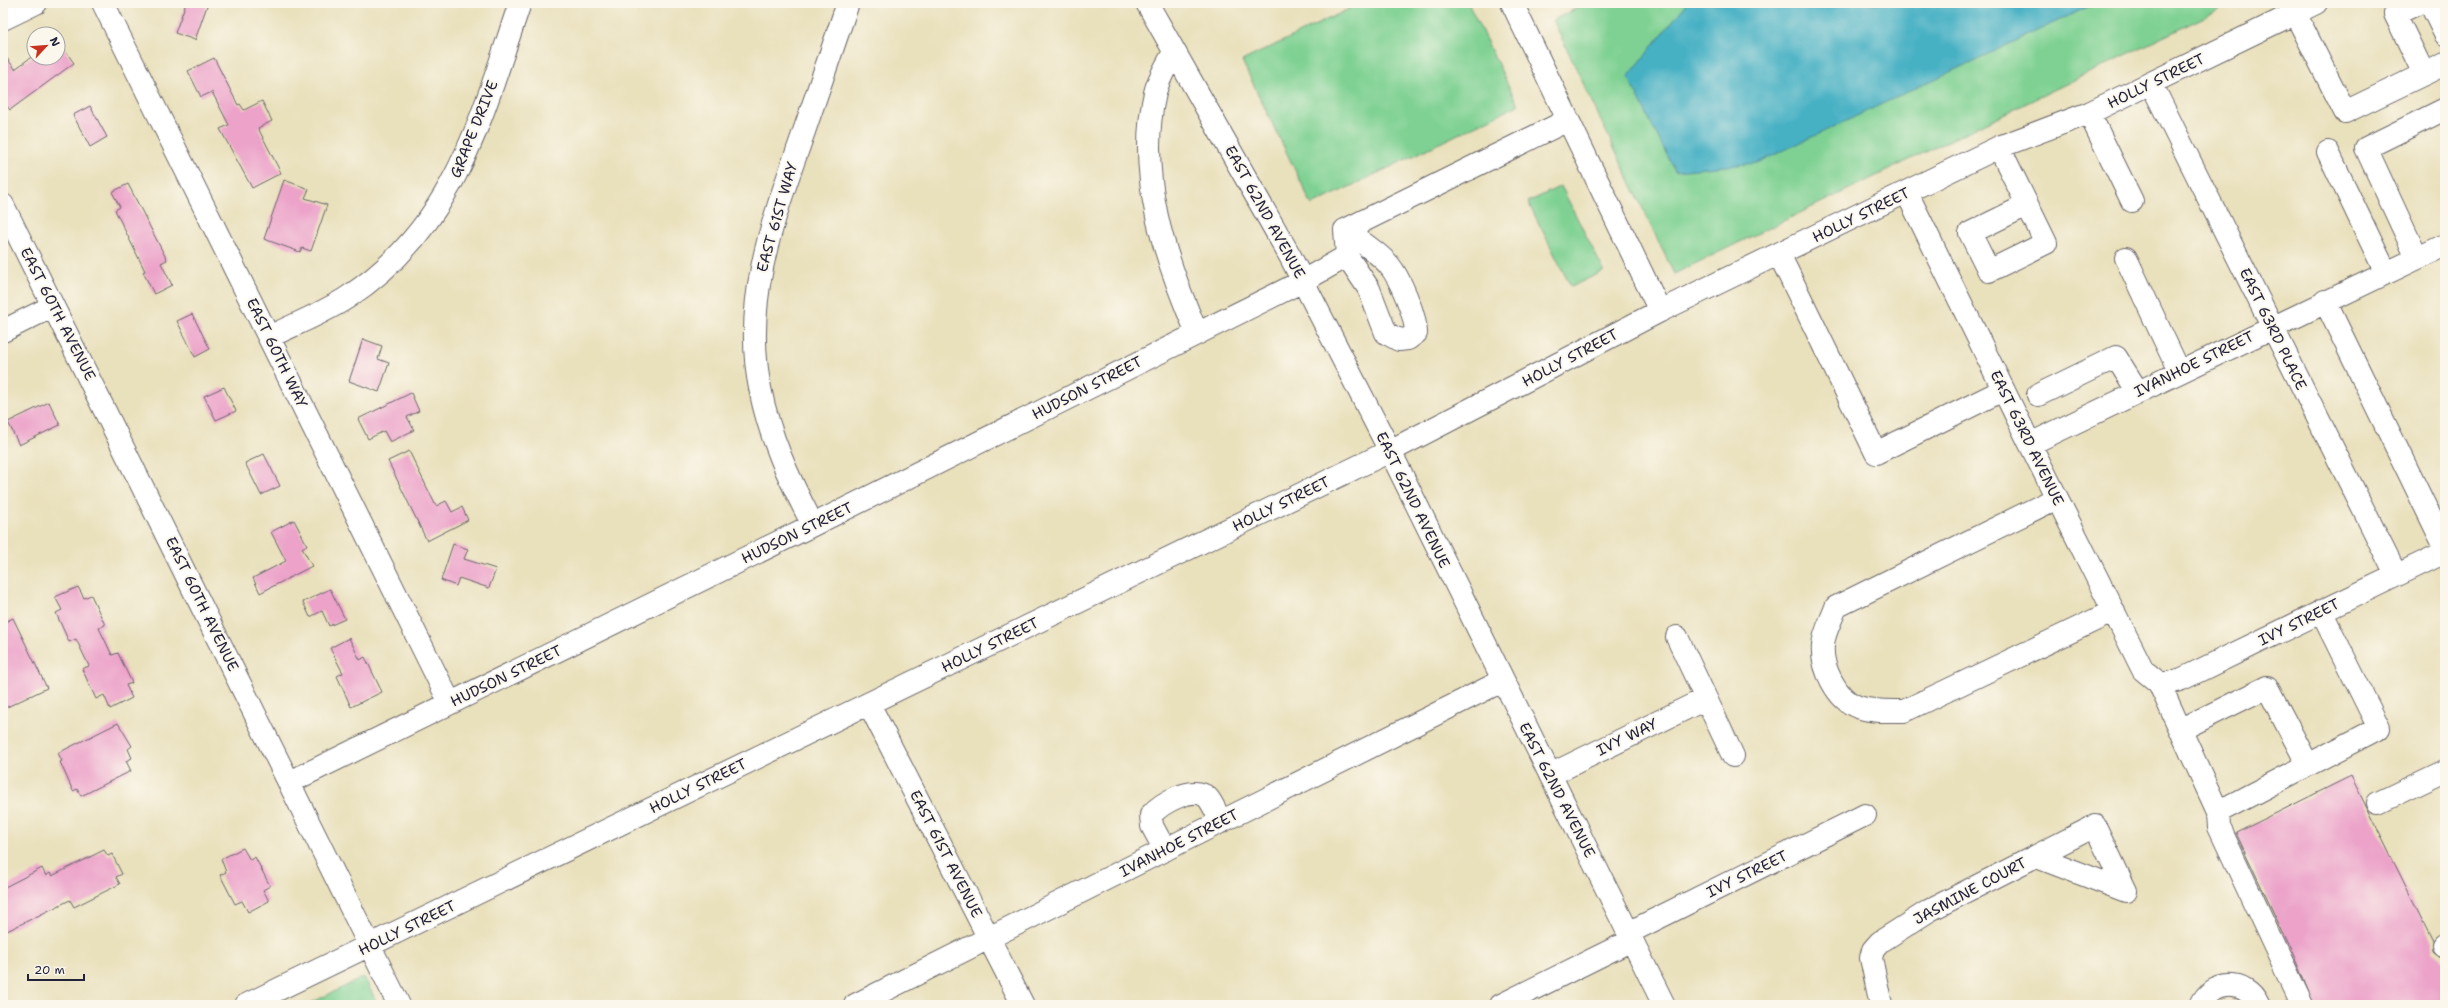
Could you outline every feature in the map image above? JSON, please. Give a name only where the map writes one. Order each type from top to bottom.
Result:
[{"type":"street","points":[[3,19],[36,3]]},
{"type":"street","name":"EAST 60TH WAY","points":[[103,3],[270,337],[450,703]]},
{"type":"street","name":"GRAPE DRIVE","points":[[270,337],[346,298],[362,287],[404,250],[428,222],[449,190],[469,150],[520,3]]},
{"type":"street","name":"EAST 61ST WAY","points":[[813,526],[792,484],[769,426],[756,364],[755,315],[760,271],[773,218],[848,3]]},
{"type":"street","name":"EAST 62ND AVENUE","points":[[1147,3],[1174,52],[1212,115],[1303,281],[1390,451],[1502,681],[1664,1005]]},
{"type":"street","points":[[1512,3],[1660,311]]},
{"type":"street","name":"HOLLY STREET","points":[[246,1005],[1390,451],[1660,311],[1907,193],[1999,147],[2089,113],[2316,3]]},
{"type":"street","points":[[2419,3],[2391,9],[2424,74]]},
{"type":"street","points":[[2430,3],[2445,34]]},
{"type":"street","points":[[2295,13],[2345,112],[2445,64]]},
{"type":"street","points":[[1174,52],[1155,92],[1150,128],[1149,152],[1154,202],[1161,234],[1179,291],[1197,332]]},
{"type":"street","name":"EAST 63RD PLACE","points":[[2151,83],[2396,575]]},
{"type":"street","points":[[2417,258],[2366,148],[2445,109]]},
{"type":"street","points":[[2089,113],[2132,201]]},
{"type":"street","points":[[1345,230],[1568,120]]},
{"type":"street","points":[[1999,147],[2027,205]]},
{"type":"street","points":[[2328,152],[2386,272]]},
{"type":"street","name":"EAST 63RD AVENUE","points":[[1907,193],[2003,390],[2143,670],[2156,681],[2180,730],[2218,812],[2219,827],[2302,1005]]},
{"type":"street","name":"EAST 60TH AVENUE","points":[[3,205],[290,782],[399,1005]]},
{"type":"street","points":[[1345,230],[1389,264],[1411,310],[1416,325],[1416,333],[1408,339],[1399,340],[1386,333],[1368,289],[1347,256],[1345,230]]},
{"type":"street","name":"IVANHOE STREET","points":[[2030,444],[2272,326],[2445,245]]},
{"type":"street","points":[[1779,254],[1876,453],[2003,390]]},
{"type":"street","name":"HUDSON STREET","points":[[290,782],[813,526],[1197,332],[1303,281],[1347,256]]},
{"type":"street","points":[[2126,258],[2179,371]]},
{"type":"street","points":[[2325,302],[2445,547]]},
{"type":"street","points":[[3,331],[53,306]]},
{"type":"street","points":[[2038,395],[2116,357],[2138,392]]},
{"type":"street","points":[[2057,498],[1836,607],[1822,645],[1826,669],[1840,693],[1849,703],[1866,709],[1904,711],[2114,611]]},
{"type":"street","name":"IVY STREET","points":[[2156,681],[2182,679],[2445,552]]},
{"type":"street","points":[[2218,812],[2379,728],[2321,611]]},
{"type":"street","points":[[1677,637],[1704,699],[1732,756]]},
{"type":"street","name":"IVANHOE STREET","points":[[855,1005],[1502,681]]},
{"type":"street","points":[[2180,730],[2267,687],[2308,765]]},
{"type":"street","name":"IVY WAY","points":[[1550,775],[1704,699]]},
{"type":"street","name":"EAST 61ST AVENUE","points":[[869,704],[1023,1005]]},
{"type":"street","points":[[2378,803],[2445,771]]},
{"type":"street","points":[[1165,850],[1152,826],[1152,815],[1157,809],[1189,793],[1198,793],[1207,798],[1221,822]]},
{"type":"street","name":"IVY STREET","points":[[1501,1005],[1630,936],[1866,815]]},
{"type":"street","name":"JASMINE COURT","points":[[1880,1005],[1871,958],[1873,950],[1880,942],[1930,910],[2037,857]]},
{"type":"street","points":[[2200,1005],[2211,991],[2228,985],[2245,990],[2258,1005]]},
{"type":"green space","points":[[1361,3],[1468,3],[1518,105],[1312,205],[1242,61]]},
{"type":"green space","points":[[1588,3],[2233,3],[1674,274],[1553,20]]},
{"type":"green space","points":[[1561,186],[1604,271],[1571,287],[1528,202]]},
{"type":"green space","points":[[364,977],[378,1005],[307,1005]]},
{"type":"water","points":[[1687,3],[2096,3],[1757,163],[1675,171],[1628,77]]},
{"type":"building","points":[[186,3],[208,3],[195,40],[175,33]]},
{"type":"building","points":[[66,52],[74,63],[10,110],[3,101],[3,53],[15,69],[26,61],[26,66],[66,66]]},
{"type":"building","points":[[214,58],[238,105],[240,104],[244,110],[262,101],[272,121],[258,128],[281,173],[252,188],[220,129],[229,125],[212,92],[201,97],[188,71]]},
{"type":"building","points":[[90,106],[107,137],[90,147],[73,115]]},
{"type":"building","points":[[284,180],[309,189],[305,198],[327,205],[311,251],[302,248],[300,252],[264,239]]},
{"type":"building","points":[[128,184],[167,260],[161,263],[172,285],[154,294],[143,272],[145,271],[115,210],[120,207],[112,192]]},
{"type":"building","points":[[192,314],[210,349],[195,357],[177,321]]},
{"type":"building","points":[[363,339],[382,346],[378,359],[389,363],[379,392],[349,381]]},
{"type":"building","points":[[224,387],[236,411],[216,420],[204,396]]},
{"type":"building","points":[[411,393],[419,411],[407,417],[414,430],[390,442],[384,431],[368,439],[358,419]]},
{"type":"building","points":[[49,402],[60,425],[19,445],[8,422]]},
{"type":"building","points":[[409,451],[436,506],[446,501],[452,512],[462,507],[468,520],[427,541],[388,461]]},
{"type":"building","points":[[264,454],[280,486],[261,495],[245,463]]},
{"type":"building","points":[[294,520],[307,545],[302,548],[312,566],[260,593],[253,578],[286,561],[271,532]]},
{"type":"building","points":[[453,544],[468,549],[464,559],[496,569],[489,588],[459,578],[456,586],[441,580]]},
{"type":"building","points":[[78,587],[84,598],[91,595],[105,625],[99,628],[112,655],[118,653],[132,683],[126,685],[132,698],[110,709],[104,695],[96,699],[82,669],[89,666],[76,639],[69,642],[56,613],[62,610],[55,597]]},
{"type":"building","points":[[330,589],[345,619],[329,626],[322,611],[310,617],[303,602]]},
{"type":"building","points":[[13,618],[47,688],[3,709],[3,623]]},
{"type":"building","points":[[349,638],[360,660],[365,657],[382,692],[351,707],[337,676],[343,673],[330,648]]},
{"type":"building","points":[[118,723],[132,746],[128,749],[132,758],[126,761],[131,771],[81,796],[77,789],[73,791],[60,762],[62,761],[58,753]]},
{"type":"building","points":[[2351,776],[2433,941],[2433,952],[2441,958],[2445,965],[2445,1005],[2314,1005],[2293,954],[2236,833]]},
{"type":"building","points":[[243,848],[250,860],[255,857],[270,886],[263,890],[269,901],[248,912],[242,901],[235,904],[220,875],[226,872],[221,859]]},
{"type":"building","points":[[104,850],[108,856],[112,854],[122,874],[116,877],[120,884],[74,907],[70,900],[3,933],[3,888],[42,868],[46,876],[50,873],[52,876]]}]
